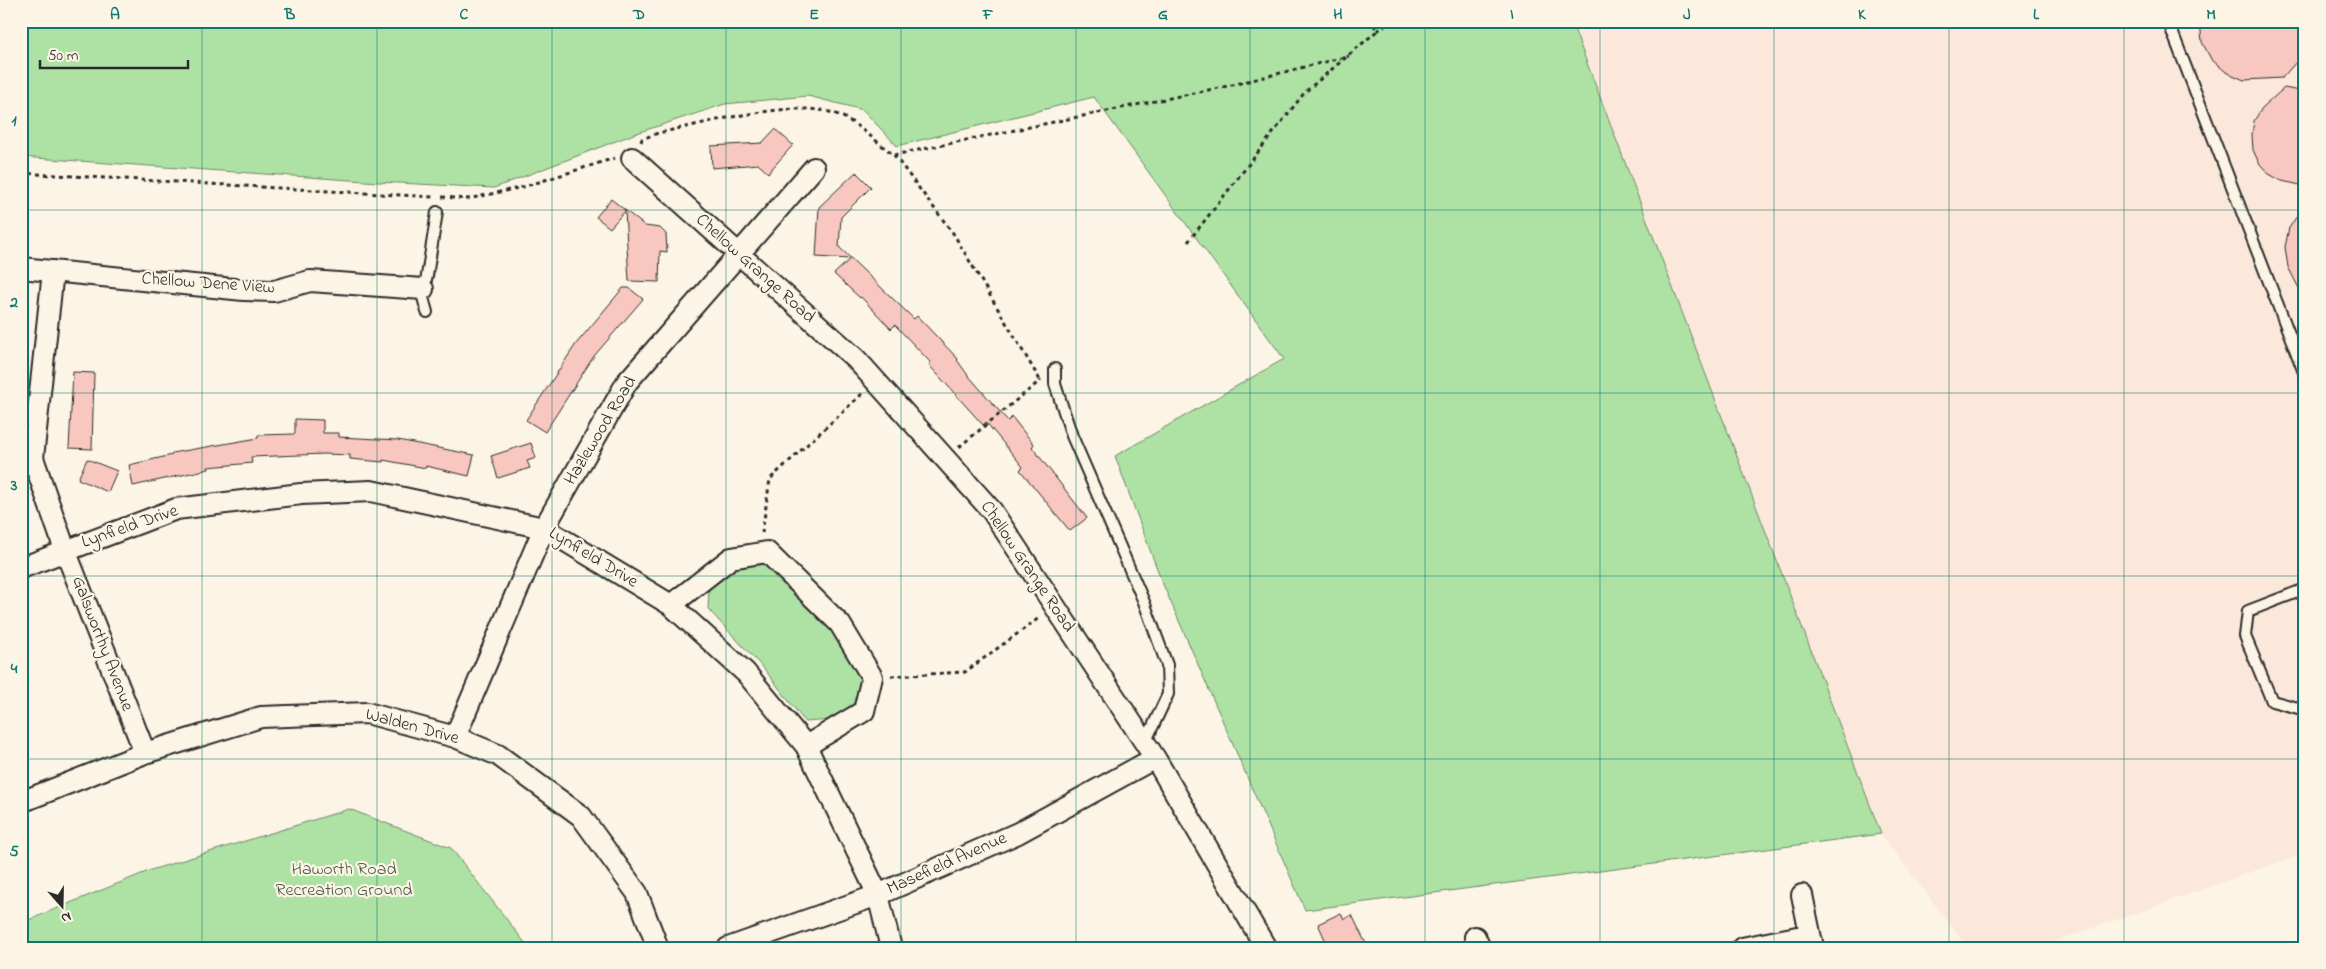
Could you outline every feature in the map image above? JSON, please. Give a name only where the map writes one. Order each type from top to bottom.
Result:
[{"type":"street","name":"Chellow Grange Road","points":[[632,158],[856,358],[992,511],[1150,751],[1266,948]]},
{"type":"street","name":"Hazlewood Road","points":[[455,736],[544,528],[627,382],[814,168]]},
{"type":"street","name":"Chellow Dene View","points":[[21,268],[244,290],[274,291],[310,281],[423,289]]},
{"type":"street","name":"Galsworthy Avenue","points":[[54,271],[33,458],[65,550],[145,753]]},
{"type":"street","name":"Lynfield Drive","points":[[21,568],[176,509],[301,494],[371,491],[544,528],[671,605],[746,673],[806,746],[878,895],[891,948]]},
{"type":"street","points":[[671,605],[731,558],[767,552],[840,624],[872,677],[864,711],[806,746]]},
{"type":"street","name":"Walden Drive","points":[[21,802],[145,753],[261,717],[367,713],[455,736],[498,756],[581,816],[637,893],[658,948]]},
{"type":"street","name":"Masefield Avenue","points":[[728,948],[878,895],[1018,833],[1150,751]]},
{"type":"street","points":[[1802,895],[1813,944]]},
{"type":"street","points":[[1742,948],[1797,937],[1813,944]]},
{"type":"lane","points":[[2168,21],[2305,375]]},
{"type":"lane","points":[[427,312],[422,298],[437,212]]},
{"type":"lane","points":[[1055,369],[1055,384],[1072,436],[1144,602],[1167,665],[1168,694],[1150,751]]},
{"type":"lane","points":[[2305,589],[2248,611],[2245,636],[2272,701],[2298,708],[2305,706]]},
{"type":"path","points":[[1372,21],[1377,30]]},
{"type":"path","points":[[1188,242],[1305,92],[1377,30],[1392,21]]},
{"type":"path","points":[[894,154],[1228,86],[1349,56]]},
{"type":"path","points":[[21,173],[468,199],[523,187],[612,158],[632,158],[642,139],[658,132],[776,110],[817,110],[842,116],[894,154],[953,233],[1040,381]]},
{"type":"path","points":[[945,458],[1055,369]]},
{"type":"path","points":[[758,554],[770,479],[876,381]]},
{"type":"path","points":[[872,677],[964,672],[1055,607]]},
{"type":"shaded area","points":[[1571,21],[2305,21],[2305,853],[2037,948],[1968,948],[1881,834]]},
{"type":"green space","points":[[21,21],[1571,21],[1881,834],[1305,910],[1162,582],[1115,456],[1284,359],[1094,97],[897,146],[863,110],[808,96],[725,104],[634,134],[494,188],[379,182],[21,157]]},
{"type":"green space","points":[[764,561],[831,630],[862,678],[853,706],[831,720],[805,722],[765,670],[708,609],[709,587],[736,565]]},
{"type":"green space","name":"Haworth Road Recreation Ground","points":[[349,809],[451,848],[529,948],[21,948],[21,923],[151,870]]},
{"type":"building","points":[[2200,21],[2305,21],[2305,52],[2282,78],[2244,80],[2226,72],[2211,59],[2202,42]]},
{"type":"building","points":[[2284,88],[2305,92],[2305,186],[2282,181],[2269,174],[2259,163],[2253,150],[2252,135],[2254,121],[2262,108]]},
{"type":"building","points":[[775,129],[793,145],[768,173],[758,164],[712,168],[711,146],[762,143]]},
{"type":"building","points":[[856,172],[871,187],[841,217],[839,247],[914,319],[917,316],[958,359],[967,374],[1008,421],[1012,417],[1034,444],[1032,447],[1087,518],[1070,531],[1020,470],[1023,467],[986,422],[983,425],[929,365],[931,363],[895,325],[891,329],[861,297],[834,274],[850,259],[816,257],[819,207]]},
{"type":"building","points":[[611,199],[645,226],[660,228],[666,234],[667,252],[660,251],[659,282],[629,281],[625,211],[610,228],[596,217]]},
{"type":"building","points":[[2305,204],[2305,300],[2288,267],[2285,247],[2289,228]]},
{"type":"building","points":[[623,288],[629,288],[643,299],[594,356],[545,432],[526,420],[576,344]]},
{"type":"building","points":[[73,372],[94,373],[92,449],[69,448]]},
{"type":"building","points":[[295,419],[323,420],[323,433],[339,433],[339,437],[398,440],[474,455],[469,476],[426,466],[426,468],[383,460],[383,462],[350,459],[350,455],[324,454],[251,457],[252,463],[208,467],[209,469],[133,486],[129,465],[172,455],[172,453],[258,438],[258,435],[295,434]]},
{"type":"building","points":[[531,443],[536,458],[527,461],[530,468],[498,478],[491,456]]},
{"type":"building","points":[[87,459],[117,471],[108,492],[78,479]]},
{"type":"building","points":[[1341,913],[1344,919],[1352,915],[1368,948],[1329,948],[1318,924]]}]
